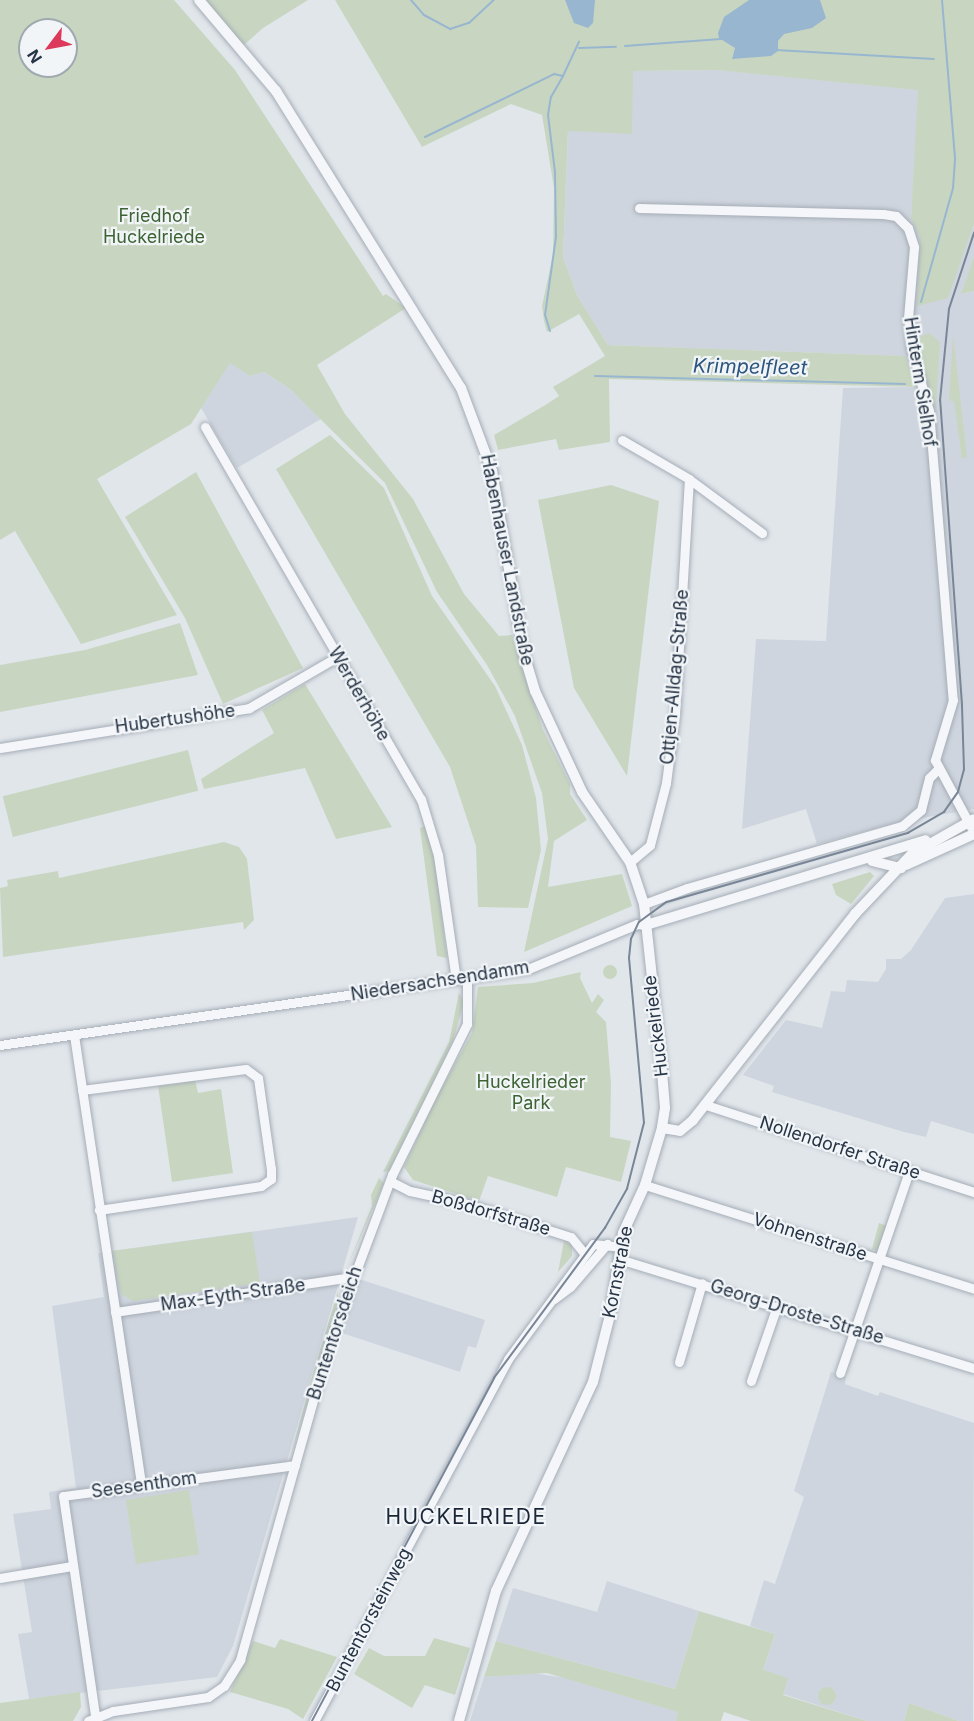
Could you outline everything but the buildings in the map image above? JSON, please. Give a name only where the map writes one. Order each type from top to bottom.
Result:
[{"type":"street","name":"Habenhauser Landstraße","points":[[199,0],[276,91],[455,377],[492,471],[523,651],[535,691],[582,792],[630,862],[644,904],[646,925]]},
{"type":"street","name":"Hinterm Sielhof","points":[[639,208],[883,214],[896,216],[908,228],[914,247],[908,318],[913,355],[929,411],[953,700],[935,760],[937,770]]},
{"type":"street","name":"Werderhöhe","points":[[205,427],[430,821],[442,875],[456,980]]},
{"type":"street","points":[[622,440],[688,479],[762,533]]},
{"type":"street","name":"Ottjen-Alldag-Straße","points":[[630,862],[651,845],[666,783],[675,714],[688,479]]},
{"type":"street","name":"Hubertushöhe","points":[[0,748],[249,708],[337,657]]},
{"type":"street","points":[[644,904],[687,888],[902,826],[921,810],[929,778],[937,770],[971,820],[974,834],[901,868]]},
{"type":"street","points":[[662,1128],[680,1131],[706,1105],[855,914],[912,854],[943,834],[971,820]]},
{"type":"street","name":"Niedersachsendamm","points":[[0,1045],[528,969],[637,924],[646,925],[864,861],[943,834]]},
{"type":"street","name":"Niedersachsendamm","points":[[864,861],[901,868]]},
{"type":"street","name":"Huckelriede","points":[[646,925],[665,1108],[662,1128]]},
{"type":"street","name":"Buntentorsdeich","points":[[92,1718],[182,1704],[215,1693],[230,1678],[240,1660],[295,1465],[352,1277],[390,1181],[467,1023],[467,978]]},
{"type":"street","points":[[74,1035],[141,1485]]},
{"type":"street","points":[[82,1090],[246,1069],[258,1078],[270,1159],[271,1179],[261,1186],[99,1210]]},
{"type":"street","name":"Nollendorfer Straße","points":[[706,1105],[974,1192]]},
{"type":"street","name":"Kornstraße","points":[[459,1721],[496,1591],[593,1382],[609,1323],[620,1247],[645,1185],[662,1128]]},
{"type":"street","points":[[840,1373],[873,1270],[880,1259],[909,1171]]},
{"type":"street","name":"Boßdorfstraße","points":[[390,1181],[410,1191],[461,1202],[572,1237],[585,1254]]},
{"type":"street","name":"Vohnenstraße","points":[[645,1185],[974,1288]]},
{"type":"street","name":"Buntentorsteinweg","points":[[314,1721],[486,1395],[593,1244],[607,1244]]},
{"type":"street","points":[[607,1244],[620,1247]]},
{"type":"street","name":"Buntentorsteinweg","points":[[550,1302],[570,1287],[607,1244]]},
{"type":"street","name":"Georg-Droste-Straße","points":[[619,1259],[974,1368]]},
{"type":"street","name":"Max-Eyth-Straße","points":[[115,1312],[352,1277]]},
{"type":"street","points":[[679,1362],[702,1283]]},
{"type":"street","points":[[751,1381],[777,1306]]},
{"type":"street","name":"Seesenthom","points":[[72,1566],[63,1496],[295,1465]]},
{"type":"street","points":[[0,1578],[72,1566],[92,1718]]},
{"type":"shaded area","points":[[717,70],[921,87],[911,219],[952,284],[974,224],[974,256],[962,294],[974,291],[974,809],[899,822],[817,844],[806,809],[742,829],[756,639],[826,641],[843,388],[916,387],[900,356],[608,345],[577,295],[563,257],[568,131],[633,71]]},
{"type":"shaded area","points":[[230,362],[250,376],[264,372],[290,389],[321,419],[237,468],[201,408]]},
{"type":"shaded area","points":[[974,894],[974,1134],[931,1121],[926,1137],[904,1132],[772,1092],[774,1086],[743,1075],[786,1020],[822,1028],[831,991],[845,992],[847,980],[878,982],[886,969],[886,959],[901,959],[911,950],[945,898]]},
{"type":"shaded area","points":[[358,1217],[233,1646],[217,1677],[29,1699],[18,1634],[32,1632],[13,1514],[51,1509],[49,1492],[76,1488],[52,1306],[104,1297],[98,1253]]},
{"type":"shaded area","points":[[356,1278],[485,1320],[476,1348],[468,1346],[460,1372],[339,1332]]},
{"type":"shaded area","points":[[831,1372],[846,1377],[845,1384],[878,1396],[880,1392],[974,1423],[973,1721],[959,1721],[909,1703],[904,1721],[867,1721],[783,1694],[763,1670],[775,1634],[750,1626],[764,1580],[775,1584],[804,1497],[794,1491]]},
{"type":"shaded area","points":[[607,1581],[699,1611],[675,1689],[496,1641],[513,1588],[597,1612]]},
{"type":"shaded area","points":[[532,1673],[566,1678],[679,1712],[676,1721],[470,1721],[484,1677]]},
{"type":"green space","name":"Friedhof Huckelriede","points":[[0,0],[174,0],[235,70],[383,296],[386,294],[406,308],[317,365],[345,414],[413,499],[464,594],[499,636],[512,635],[543,730],[570,784],[570,794],[587,820],[554,841],[548,887],[622,874],[632,906],[524,952],[548,839],[542,793],[515,716],[487,665],[437,592],[385,483],[290,389],[264,372],[250,376],[230,363],[191,424],[97,479],[177,615],[81,644],[15,531],[0,540]]},
{"type":"green space","points":[[204,0],[308,0],[263,28],[244,45]]},
{"type":"green space","points":[[335,0],[974,0],[974,224],[948,298],[917,306],[920,236],[911,219],[918,90],[717,70],[633,71],[632,134],[568,131],[563,257],[577,295],[608,345],[905,356],[917,387],[609,379],[610,442],[559,450],[556,439],[498,450],[494,435],[559,396],[553,387],[605,356],[579,314],[547,332],[544,321],[542,306],[553,255],[554,188],[542,115],[511,104],[422,147]]},
{"type":"green space","points":[[974,256],[974,291],[961,294],[966,280]]},
{"type":"green space","points":[[929,333],[940,342],[936,409],[921,362],[919,337]]},
{"type":"green space","points":[[953,335],[967,457],[962,459],[954,402],[949,400]]},
{"type":"green space","points":[[330,435],[384,488],[432,596],[495,686],[522,745],[536,798],[541,850],[528,908],[478,907],[476,846],[450,767],[276,469]]},
{"type":"green space","points":[[196,472],[303,668],[223,704],[185,618],[125,517]]},
{"type":"green space","points":[[611,485],[659,501],[627,776],[574,688],[538,500]]},
{"type":"green space","points":[[180,623],[198,675],[0,712],[0,665],[85,650]]},
{"type":"green space","points":[[305,684],[392,827],[336,839],[305,768],[204,789],[201,779],[274,733],[262,710]]},
{"type":"green space","points":[[188,750],[198,791],[13,837],[3,796]]},
{"type":"green space","points":[[427,825],[438,881],[447,958],[437,956],[420,828]]},
{"type":"green space","points":[[224,842],[239,847],[247,859],[254,920],[244,930],[243,922],[3,957],[0,888],[8,886],[7,880],[58,871],[59,878]]},
{"type":"green space","points":[[870,872],[874,876],[851,904],[836,895],[832,884]]},
{"type":"green space","points":[[607,965],[613,965],[617,972],[613,979],[607,979],[603,975],[603,969]]},
{"type":"green space","name":"Huckelrieder Park","points":[[581,972],[580,978],[592,1003],[598,994],[604,1000],[596,1012],[606,1022],[611,1084],[610,1137],[631,1141],[621,1182],[566,1167],[557,1197],[488,1176],[479,1201],[413,1180],[404,1167],[435,1100],[472,1033],[478,987],[533,983]]},
{"type":"green space","points":[[459,993],[464,1002],[452,1044],[389,1171],[383,1172],[449,1042]]},
{"type":"green space","points":[[195,1080],[198,1093],[221,1089],[233,1173],[172,1182],[158,1086]]},
{"type":"green space","points":[[379,1178],[384,1183],[346,1270],[372,1206],[371,1195]]},
{"type":"green space","points":[[879,1223],[893,1228],[882,1252],[872,1249]]},
{"type":"green space","points":[[252,1232],[260,1283],[133,1301],[121,1294],[112,1251]]},
{"type":"green space","points":[[564,1241],[572,1245],[572,1256],[558,1272]]},
{"type":"green space","points":[[338,1291],[338,1301],[290,1459],[313,1373]]},
{"type":"green space","points":[[189,1490],[199,1554],[136,1564],[126,1500]]},
{"type":"green space","points":[[699,1611],[775,1634],[763,1670],[788,1678],[783,1695],[867,1721],[751,1721],[724,1712],[721,1721],[676,1721],[678,1712],[547,1673],[484,1677],[496,1641],[675,1689]]},
{"type":"green space","points":[[434,1638],[470,1648],[455,1695],[425,1685],[412,1708],[354,1674],[369,1648],[384,1656],[425,1656]]},
{"type":"green space","points":[[280,1639],[337,1657],[303,1719],[288,1709],[230,1692],[253,1641],[275,1648]]},
{"type":"green space","points":[[827,1687],[833,1690],[836,1696],[833,1702],[827,1705],[821,1702],[818,1696],[821,1690]]},
{"type":"green space","points":[[80,1692],[81,1707],[73,1721],[0,1721],[0,1703]]},
{"type":"green space","points":[[909,1703],[959,1721],[904,1721]]},
{"type":"water","points":[[565,0],[595,0],[593,23],[588,28],[574,23]]},
{"type":"water","points":[[749,0],[820,0],[826,18],[812,28],[784,34],[778,41],[778,51],[771,56],[732,59],[735,48],[719,38],[718,33],[724,17]]},
{"type":"waterway","points":[[411,0],[424,15],[450,29],[469,23],[494,0]]},
{"type":"waterway","name":"Krimpelfleet","points":[[921,302],[953,188],[955,158],[942,0]]},
{"type":"waterway","points":[[625,46],[721,39]]},
{"type":"waterway","points":[[425,137],[554,74],[563,76],[579,42]]},
{"type":"waterway","points":[[579,48],[616,47]]},
{"type":"waterway","points":[[776,50],[934,59]]},
{"type":"waterway","name":"Krimpelfleet","points":[[550,331],[545,315],[556,237],[555,172],[548,115],[551,97],[563,76]]},
{"type":"waterway","name":"Krimpelfleet","points":[[595,376],[905,384]]},
{"type":"tram line","points":[[312,1721],[494,1378],[605,1228],[627,1189],[644,1123],[629,958],[631,939],[639,922],[667,902],[908,833],[944,812],[958,792],[964,770],[962,705],[940,401],[949,309],[974,233]]},
{"type":"district","name":"HUCKELRIEDE","points":[[466,1517]]}]
